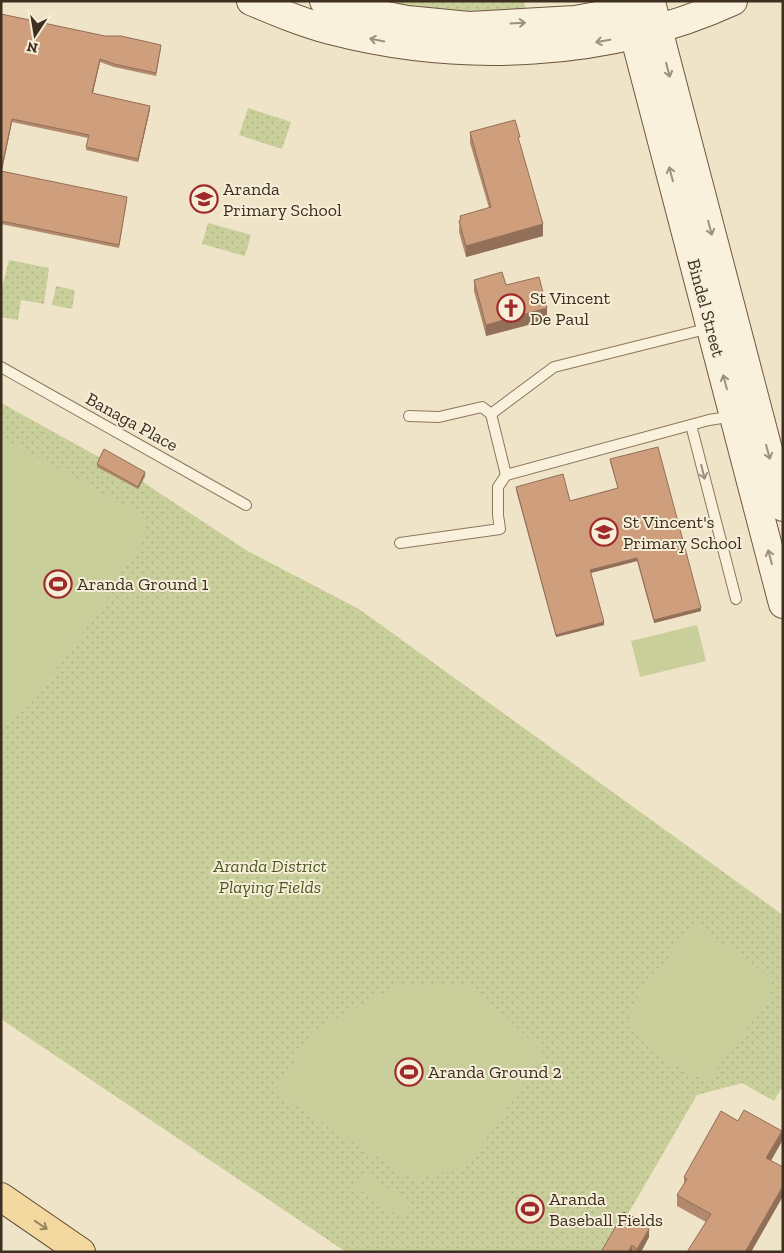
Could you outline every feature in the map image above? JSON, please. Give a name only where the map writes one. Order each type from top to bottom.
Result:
[{"type":"main road","points":[[1,1198],[82,1252]]},
{"type":"street","points":[[252,1],[298,20],[330,30],[396,44],[426,35]]},
{"type":"street","points":[[324,1],[426,35],[469,38],[532,50],[600,42],[648,16],[716,9],[732,1]]},
{"type":"street","name":"Bindel Street","points":[[648,16],[691,203],[746,413],[783,604]]},
{"type":"street","name":"Bindel Street","points":[[691,203],[711,327],[783,507]]},
{"type":"lane","points":[[490,414],[554,367],[711,327]]},
{"type":"lane","name":"Banaga Place","points":[[1,366],[246,505]]},
{"type":"lane","points":[[409,416],[439,417],[482,407],[490,414],[506,475]]},
{"type":"lane","points":[[400,543],[500,529],[498,486],[506,475],[691,425],[746,413]]},
{"type":"lane","points":[[691,425],[736,599]]},
{"type":"green space","points":[[376,1],[524,1],[527,19],[422,11]]},
{"type":"green space","points":[[248,108],[291,122],[282,149],[239,135]]},
{"type":"green space","points":[[208,223],[251,235],[245,256],[202,244]]},
{"type":"green space","points":[[9,260],[49,268],[44,304],[21,300],[18,320],[1,317],[1,292]]},
{"type":"green space","points":[[56,286],[75,290],[72,309],[52,305]]},
{"type":"green space","name":"Aranda District Playing Fields","points":[[1,403],[99,457],[103,450],[146,475],[143,482],[246,550],[359,609],[783,915],[783,1086],[774,1101],[742,1083],[697,1095],[606,1252],[346,1252],[1,1019]]},
{"type":"green space","name":"Aranda Ground 1","points":[[1,437],[145,517],[145,536],[125,565],[104,604],[40,690],[1,731]]},
{"type":"green space","points":[[697,625],[706,661],[640,677],[631,641]]},
{"type":"green space","points":[[695,924],[771,978],[769,999],[707,1082],[654,1053],[627,1025],[638,997]]},
{"type":"green space","name":"Aranda Ground 2","points":[[397,986],[474,987],[543,1052],[468,1166],[413,1180],[275,1092],[313,1031]]},
{"type":"green space","points":[[364,1172],[410,1204],[401,1218],[354,1186]]},
{"type":"building","points":[[1,14],[105,36],[121,36],[161,45],[156,73],[100,59],[92,93],[150,106],[138,159],[86,147],[89,135],[12,119],[1,171]]},
{"type":"building","points":[[515,120],[520,137],[518,137],[543,224],[466,246],[459,221],[461,220],[460,216],[491,207],[470,132]]},
{"type":"building","points":[[1,171],[127,197],[119,245],[1,221]]},
{"type":"building","name":"St Vincent De Paul","points":[[502,272],[506,285],[539,277],[547,308],[486,325],[474,280]]},
{"type":"building","name":"St Vincent's Primary School","points":[[658,447],[701,608],[654,620],[637,558],[590,570],[604,622],[556,635],[516,487],[563,474],[570,501],[618,488],[610,459]]},
{"type":"building","points":[[104,449],[145,472],[138,487],[97,464]]},
{"type":"building","points":[[744,1110],[782,1131],[766,1158],[783,1167],[783,1186],[745,1252],[687,1252],[711,1214],[677,1195],[687,1179],[684,1177],[721,1111],[738,1121]]},
{"type":"building","points":[[624,1212],[645,1223],[644,1225],[649,1229],[637,1249],[632,1245],[628,1252],[601,1252]]},
{"type":"place","name":"Aranda Primary School","points":[[204,199]]},
{"type":"place","name":"St Vincent De Paul","points":[[511,308]]},
{"type":"place","name":"St Vincent's Primary School","points":[[604,532]]},
{"type":"place","name":"Aranda Ground 1","points":[[58,584]]},
{"type":"place","name":"Aranda Ground 2","points":[[409,1072]]},
{"type":"place","name":"Aranda Baseball Fields","points":[[530,1209]]}]
